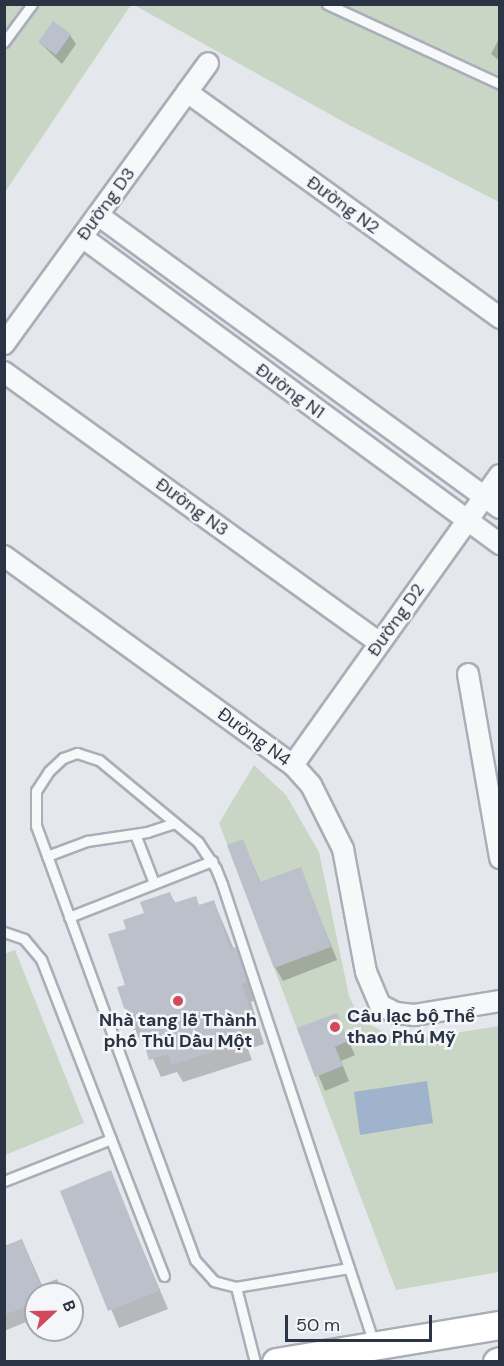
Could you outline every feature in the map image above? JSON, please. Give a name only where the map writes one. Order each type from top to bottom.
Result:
[{"type":"main road","points":[[276,1362],[500,1324]]},
{"type":"street","name":"Đường D3","points":[[4,344],[208,63]]},
{"type":"street","name":"Đường N2","points":[[187,92],[500,318]]},
{"type":"street","name":"Đường N1","points":[[98,215],[492,502]]},
{"type":"street","name":"Đường N1","points":[[82,237],[500,544]]},
{"type":"street","name":"Đường N3","points":[[4,372],[380,643]]},
{"type":"street","name":"Đường D2","points":[[293,765],[467,520],[492,502],[500,475]]},
{"type":"street","name":"Đường N4","points":[[4,556],[293,765],[324,805],[343,849],[366,972],[380,1005],[396,1013],[414,1015],[500,1001]]},
{"type":"street","points":[[468,674],[500,858]]},
{"type":"lane","points":[[4,42],[32,4]]},
{"type":"lane","points":[[327,4],[500,84]]},
{"type":"lane","points":[[349,1268],[236,1287],[214,1281],[195,1260],[69,917],[34,814],[36,791],[49,771],[70,755],[93,756],[175,823],[212,861],[349,1268],[374,1345]]},
{"type":"lane","points":[[47,856],[96,839],[135,834],[175,823]]},
{"type":"lane","points":[[135,834],[154,884]]},
{"type":"lane","points":[[69,917],[212,861]]},
{"type":"lane","points":[[4,932],[24,939],[41,958],[164,1276]]},
{"type":"lane","points":[[4,1181],[111,1139]]},
{"type":"lane","points":[[236,1287],[255,1362]]},
{"type":"green space","points":[[5,5],[131,5],[5,192]]},
{"type":"green space","points":[[134,5],[499,5],[499,202],[351,126]]},
{"type":"green space","name":"Câu lạc bộ Thể thao Phú Mỹ","points":[[254,765],[286,795],[319,852],[349,996],[360,1019],[391,1036],[415,1039],[499,1026],[499,1272],[396,1290],[219,823]]},
{"type":"green space","points":[[15,950],[84,1123],[5,1155],[4,954]]},
{"type":"water","points":[[427,1081],[433,1123],[360,1135],[354,1092]]},
{"type":"building","points":[[53,21],[71,34],[56,55],[38,42]]},
{"type":"building","points":[[243,839],[260,882],[301,867],[331,947],[274,968],[227,845]]},
{"type":"building","points":[[170,892],[174,903],[196,896],[199,905],[214,900],[230,949],[236,947],[247,982],[242,984],[255,1026],[239,1031],[243,1042],[171,1065],[168,1054],[149,1060],[137,1021],[129,1023],[117,987],[125,985],[108,934],[126,929],[123,920],[144,913],[140,902]]},
{"type":"building","points":[[337,1013],[348,1041],[335,1047],[343,1066],[315,1077],[297,1028]]},
{"type":"building","points":[[111,1170],[159,1291],[108,1311],[60,1191]]},
{"type":"building","points":[[22,1239],[39,1282],[24,1282],[24,1308],[4,1315],[4,1246]]},
{"type":"place","name":"Nhà tang lễ Thành phố Thủ Dầu Một","points":[[178,1001]]},
{"type":"place","name":"Câu lạc bộ Thể thao Phú Mỹ","points":[[335,1027]]}]
